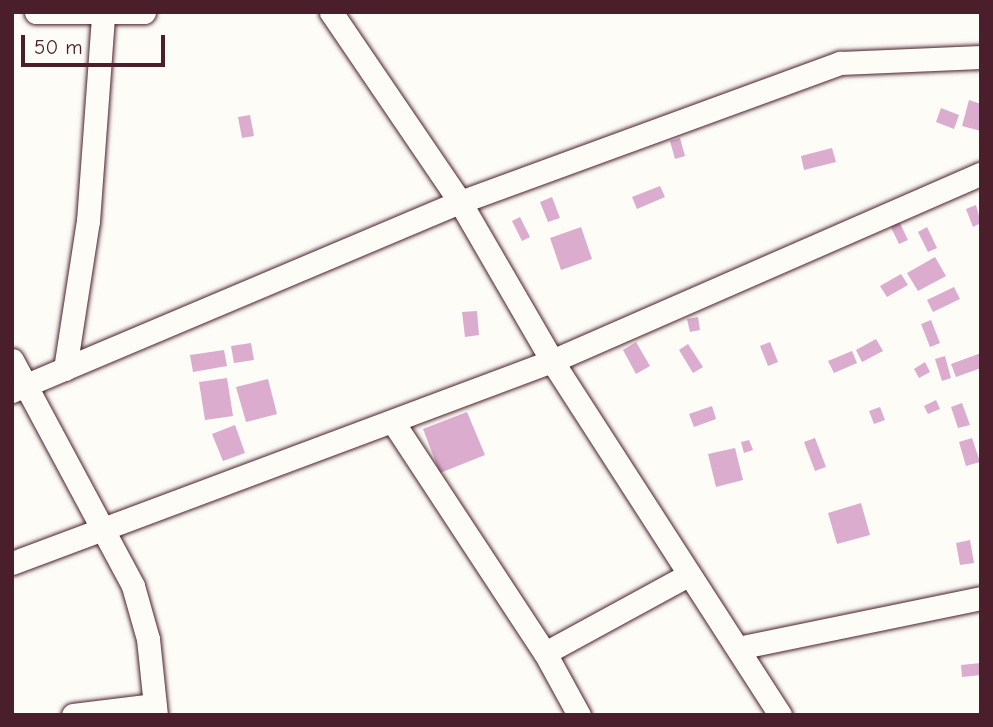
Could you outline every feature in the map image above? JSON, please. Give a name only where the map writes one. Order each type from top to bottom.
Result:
[{"type":"street","points":[[36,12],[103,16],[144,12]]},
{"type":"street","points":[[331,12],[460,202],[552,361],[780,715]]},
{"type":"street","points":[[65,369],[88,221],[103,16]]},
{"type":"street","points":[[20,388],[460,202],[840,63],[981,57]]},
{"type":"street","points":[[12,563],[552,361],[981,174]]},
{"type":"street","points":[[12,360],[20,388],[108,529],[148,639],[155,710],[73,715]]},
{"type":"street","points":[[393,422],[545,653],[579,715]]},
{"type":"street","points":[[545,653],[688,575]]},
{"type":"street","points":[[738,648],[981,598]]},
{"type":"building","points":[[969,100],[981,104],[981,131],[962,126]]},
{"type":"building","points":[[941,108],[959,115],[954,129],[936,122]]},
{"type":"building","points":[[250,115],[254,136],[242,138],[238,117]]},
{"type":"building","points":[[680,138],[685,156],[675,159],[670,141]]},
{"type":"building","points":[[832,148],[836,162],[804,170],[801,156]]},
{"type":"building","points":[[660,186],[665,197],[637,209],[632,197]]},
{"type":"building","points":[[552,197],[560,218],[548,222],[540,202]]},
{"type":"building","points":[[976,205],[981,223],[973,227],[966,209]]},
{"type":"building","points":[[520,217],[530,237],[522,241],[512,221]]},
{"type":"building","points":[[898,219],[908,240],[899,244],[889,223]]},
{"type":"building","points":[[581,227],[592,259],[561,270],[550,238]]},
{"type":"building","points":[[927,227],[937,248],[928,252],[918,232]]},
{"type":"building","points":[[935,257],[946,276],[918,291],[907,273]]},
{"type":"building","points":[[901,274],[908,285],[887,297],[880,286]]},
{"type":"building","points":[[954,287],[960,299],[933,312],[927,300]]},
{"type":"building","points":[[477,311],[479,335],[465,337],[462,312]]},
{"type":"building","points":[[698,317],[700,330],[690,332],[687,319]]},
{"type":"building","points":[[931,320],[940,343],[930,347],[921,324]]},
{"type":"building","points":[[876,339],[883,351],[862,362],[856,350]]},
{"type":"building","points":[[636,342],[650,366],[636,374],[623,350]]},
{"type":"building","points":[[770,342],[778,362],[768,366],[760,346]]},
{"type":"building","points":[[251,343],[254,360],[234,363],[231,346]]},
{"type":"building","points":[[688,344],[703,367],[693,373],[679,350]]},
{"type":"building","points":[[224,350],[227,366],[193,372],[190,355]]},
{"type":"building","points":[[852,351],[857,363],[834,373],[828,361]]},
{"type":"building","points":[[981,353],[981,368],[956,377],[951,364]]},
{"type":"building","points":[[945,356],[951,378],[942,381],[935,359]]},
{"type":"building","points":[[925,362],[930,372],[919,378],[914,369]]},
{"type":"building","points":[[227,378],[233,416],[205,420],[199,382]]},
{"type":"building","points":[[268,379],[277,414],[246,422],[236,387]]},
{"type":"building","points":[[936,400],[940,409],[928,414],[924,406]]},
{"type":"building","points":[[962,403],[970,425],[958,428],[951,407]]},
{"type":"building","points":[[712,406],[716,419],[694,427],[689,414]]},
{"type":"building","points":[[880,407],[885,420],[874,424],[869,411]]},
{"type":"building","points":[[467,412],[485,455],[440,473],[423,429]]},
{"type":"building","points":[[235,425],[245,453],[223,461],[212,434]]},
{"type":"building","points":[[815,438],[826,467],[815,471],[804,442]]},
{"type":"building","points":[[972,438],[980,462],[966,466],[959,442]]},
{"type":"building","points":[[749,440],[753,450],[744,453],[741,442]]},
{"type":"building","points":[[735,448],[743,480],[716,487],[708,454]]},
{"type":"building","points":[[861,503],[870,535],[837,544],[828,513]]},
{"type":"building","points":[[970,540],[974,563],[960,565],[956,543]]},
{"type":"building","points":[[981,663],[981,675],[962,677],[961,665]]}]
